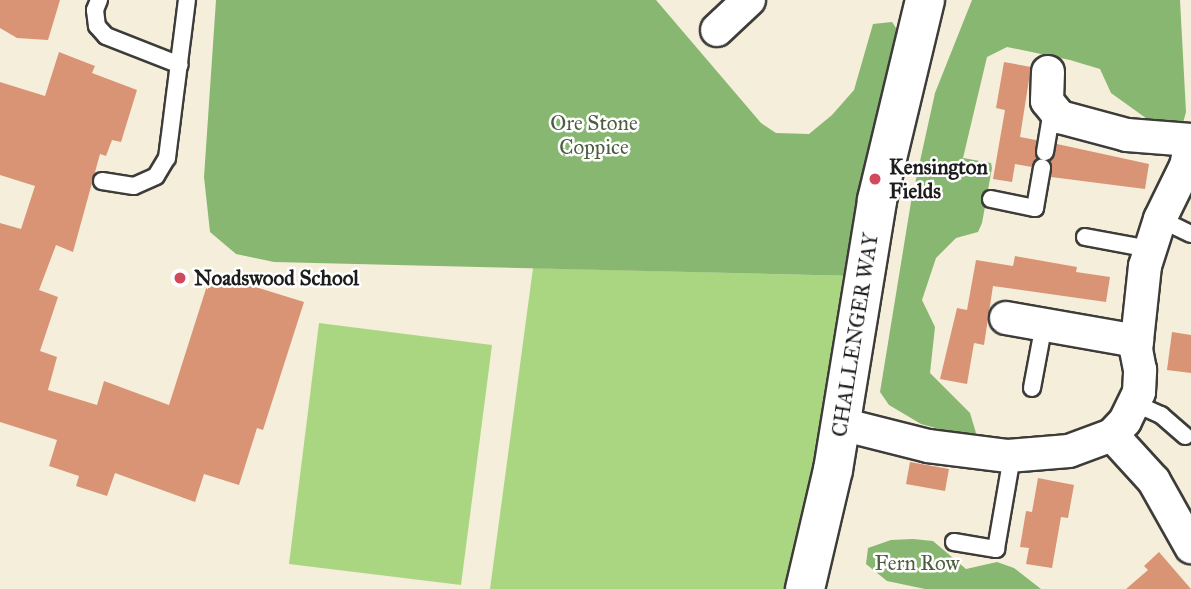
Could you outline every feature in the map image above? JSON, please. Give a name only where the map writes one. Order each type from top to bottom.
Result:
[{"type":"street","points":[[717,30],[750,0]]},
{"type":"street","name":"CHALLENGER WAY","points":[[805,589],[833,470],[877,200],[925,0]]},
{"type":"street","points":[[841,424],[928,446],[974,454],[1012,456],[1069,451],[1112,435],[1125,421],[1139,392],[1139,305],[1149,249],[1160,219],[1177,191],[1191,141],[1126,135],[1072,122],[1052,110],[1045,90],[1048,72]]},
{"type":"street","points":[[1006,318],[1137,341]]},
{"type":"street","points":[[1112,435],[1154,481],[1187,534]]},
{"type":"lane","points":[[99,0],[95,10],[97,26],[106,36],[180,65]]},
{"type":"lane","points":[[102,181],[134,186],[156,176],[167,158],[187,0]]},
{"type":"lane","points":[[991,199],[1035,208],[1052,110]]},
{"type":"lane","points":[[1160,219],[1191,234]]},
{"type":"lane","points":[[1085,237],[1149,249]]},
{"type":"lane","points":[[1032,388],[1044,324]]},
{"type":"lane","points":[[1134,403],[1161,415],[1185,436]]},
{"type":"lane","points":[[954,542],[996,549],[1012,456]]},
{"type":"green space","name":"Ore Stone Coppice","points":[[216,0],[656,0],[761,123],[776,133],[809,134],[832,115],[854,90],[873,24],[892,22],[902,37],[856,276],[274,262],[236,254],[210,232],[204,177]]},
{"type":"green space","points":[[972,0],[1180,0],[1186,112],[1183,123],[1173,127],[1150,121],[1111,93],[1100,69],[1070,60],[1007,47],[987,57],[963,158],[991,163],[982,223],[978,232],[956,238],[936,258],[922,300],[935,327],[930,373],[970,413],[976,433],[954,433],[921,424],[889,405],[880,392],[911,202],[935,93]]},
{"type":"green space","points":[[533,268],[856,276],[795,589],[490,589]]},
{"type":"green space","points":[[319,323],[492,345],[461,585],[289,564]]},
{"type":"green space","name":"Fern Row","points":[[891,540],[933,541],[966,569],[997,562],[1014,568],[1041,589],[925,589],[887,581],[866,564],[868,548]]},
{"type":"building","points":[[0,0],[60,0],[48,40],[17,38],[0,28]]},
{"type":"building","points":[[59,52],[95,66],[92,73],[137,90],[121,142],[112,140],[106,156],[100,154],[73,252],[56,245],[39,290],[58,297],[40,351],[57,357],[48,390],[97,405],[104,381],[169,405],[211,273],[304,302],[263,430],[257,428],[239,485],[204,474],[195,502],[115,473],[107,496],[76,486],[79,476],[49,466],[57,440],[0,422],[0,223],[21,229],[35,186],[0,175],[0,82],[45,96]]},
{"type":"building","points":[[1004,62],[1031,67],[1020,137],[1036,140],[1037,159],[1032,167],[1015,164],[1012,182],[993,179],[1005,110],[996,108]]},
{"type":"building","points":[[1057,144],[1149,164],[1145,189],[1051,177],[1050,161]]},
{"type":"building","points":[[1015,256],[1077,267],[1076,272],[1110,277],[1106,302],[993,286],[984,345],[974,343],[967,384],[940,379],[957,308],[967,310],[976,260],[1013,266]]},
{"type":"building","points":[[1172,332],[1191,335],[1191,373],[1167,370]]},
{"type":"building","points":[[910,462],[949,469],[945,491],[906,484]]},
{"type":"building","points":[[1038,478],[1074,485],[1068,518],[1061,517],[1052,568],[1026,564],[1029,548],[1020,547],[1026,511],[1032,512]]},
{"type":"building","points":[[1159,552],[1191,589],[1126,589],[1148,570],[1144,566]]},
{"type":"place","name":"Kensington Fields","points":[[875,179]]},
{"type":"place","name":"Noadswood School","points":[[180,278]]}]
